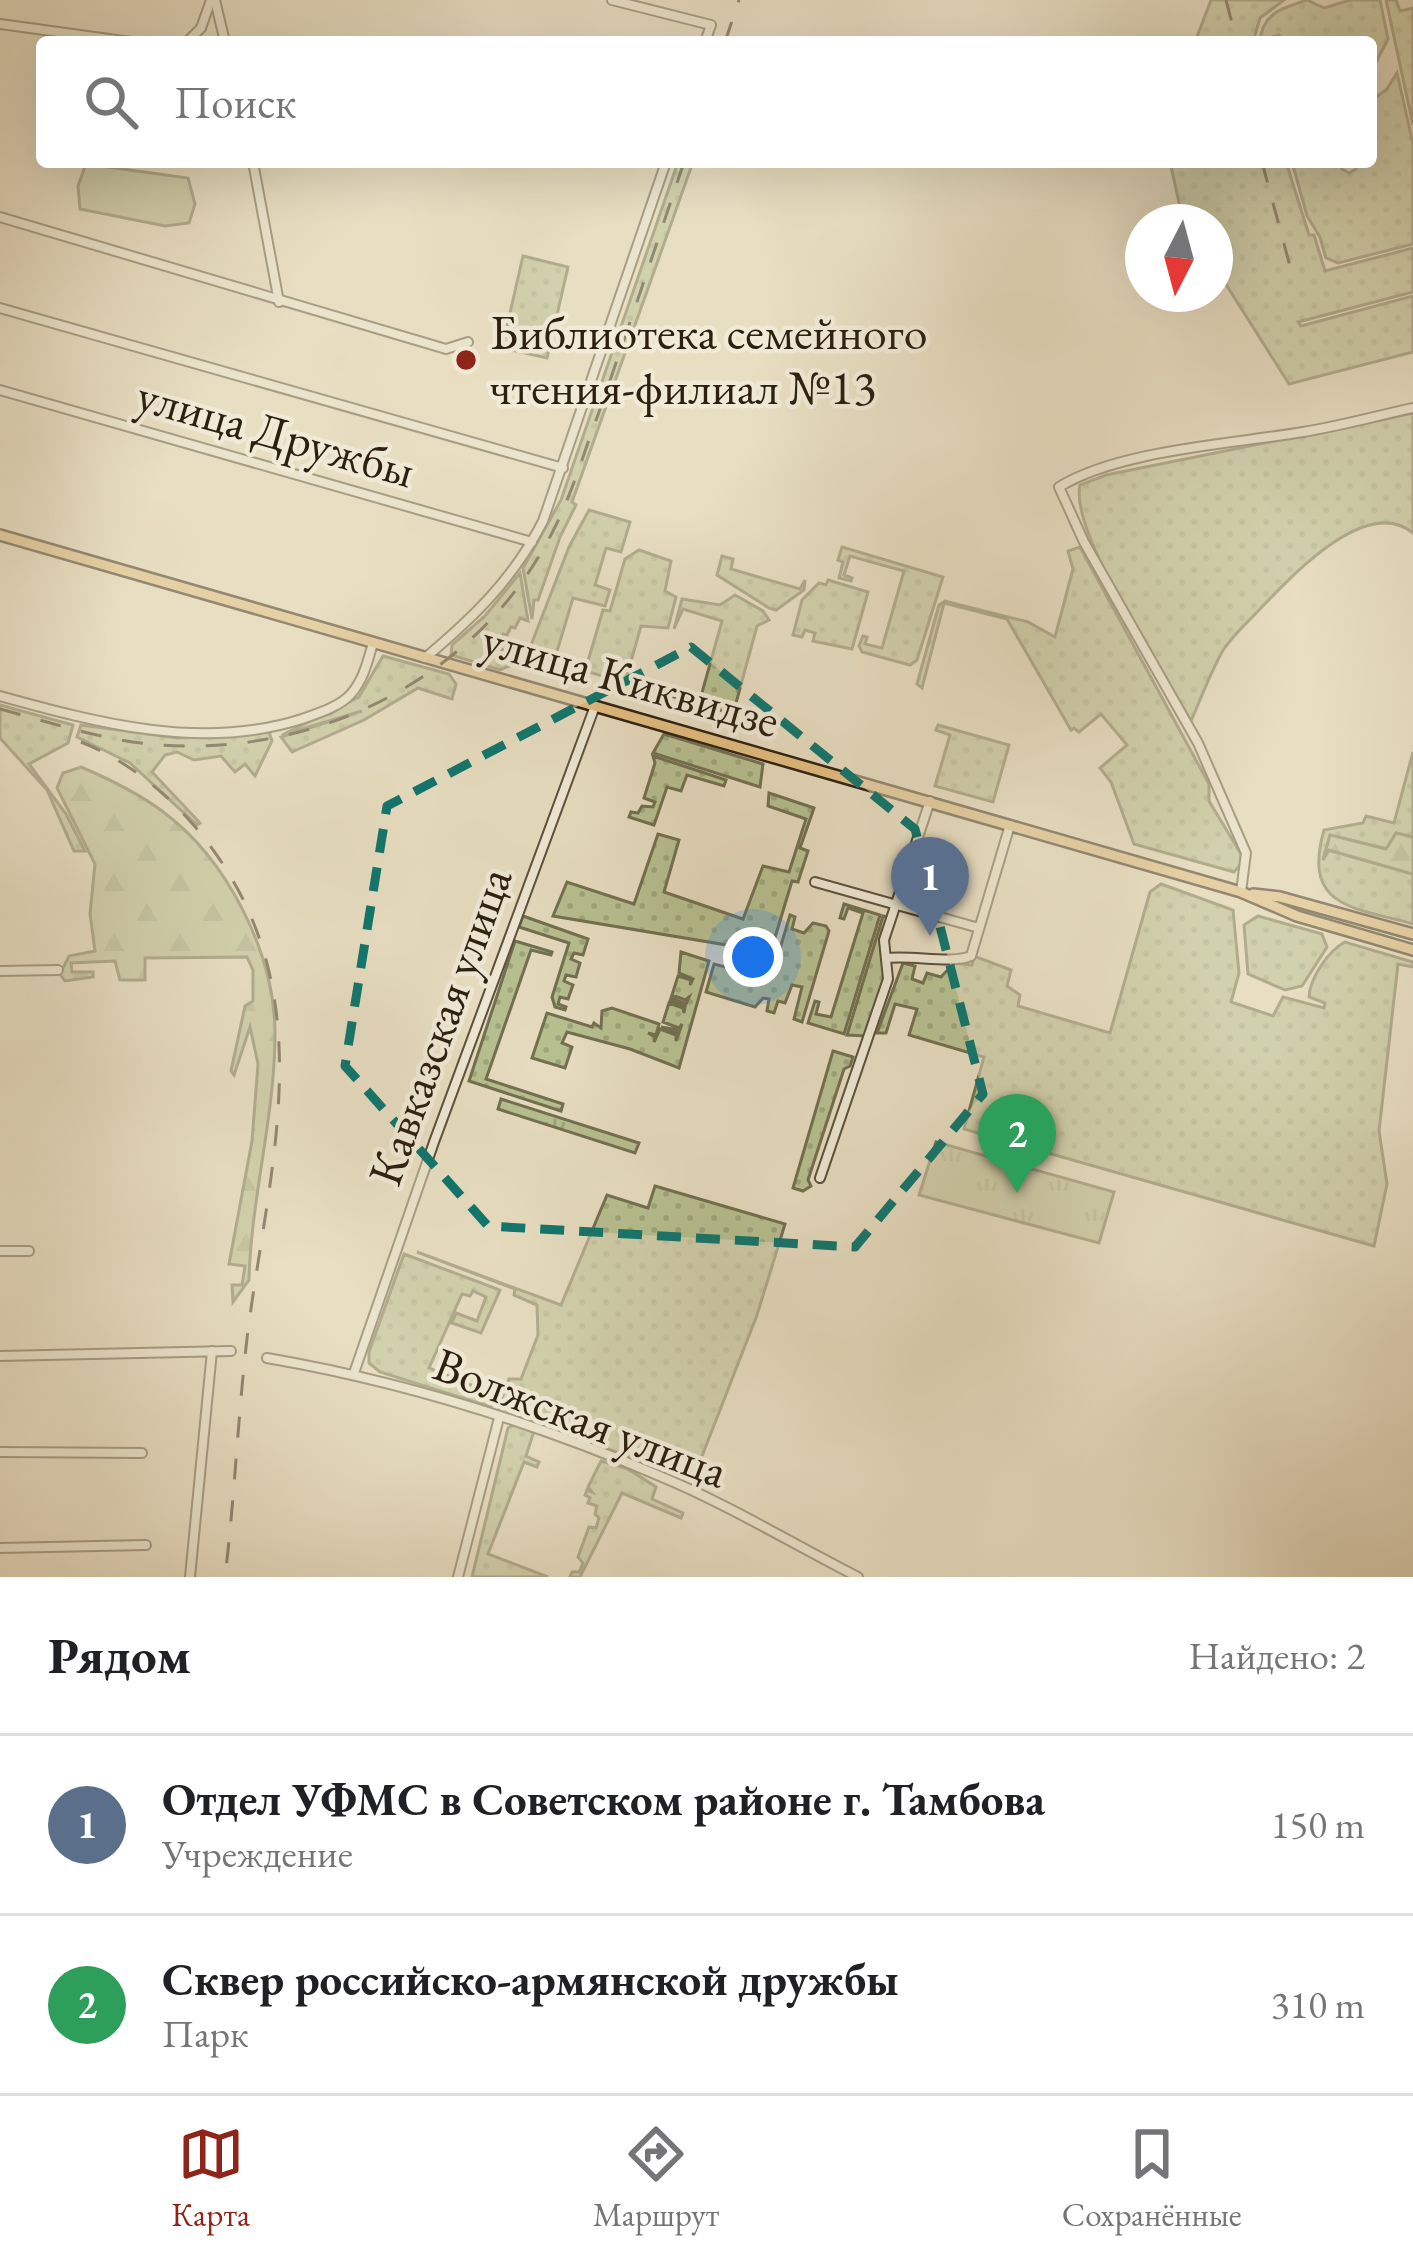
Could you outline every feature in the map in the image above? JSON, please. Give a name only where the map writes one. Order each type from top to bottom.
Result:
[{"type":"main road","name":"улица Киквидзе","points":[[0,535],[1241,892]]},
{"type":"main road","points":[[1241,892],[1280,896],[1413,934]]},
{"type":"main road","points":[[1241,892],[1297,916],[1413,950]]},
{"type":"street","points":[[193,36],[213,0]]},
{"type":"street","points":[[213,0],[223,36]]},
{"type":"street","points":[[612,0],[711,25],[707,36]]},
{"type":"street","points":[[0,24],[80,36]]},
{"type":"street","points":[[254,168],[279,302]]},
{"type":"street","points":[[425,658],[487,604],[532,542],[563,468],[664,168]]},
{"type":"street","points":[[0,217],[446,349],[468,342]]},
{"type":"street","points":[[0,308],[563,468]]},
{"type":"street","name":"улица Дружбы","points":[[0,390],[532,542]]},
{"type":"street","points":[[1241,892],[1246,853],[1198,743],[1084,542],[1059,487],[1082,473],[1168,452],[1307,431],[1413,408]]},
{"type":"street","points":[[0,696],[131,727],[207,734],[257,730],[310,716],[346,699],[361,680],[374,643]]},
{"type":"street","name":"Кавказская улица","points":[[354,1372],[595,706]]},
{"type":"street","points":[[820,1178],[888,979],[884,940],[930,801]]},
{"type":"street","points":[[886,958],[965,959],[973,954],[1010,825]]},
{"type":"street","points":[[815,882],[979,928]]},
{"type":"street","points":[[0,971],[58,970]]},
{"type":"street","points":[[0,1251],[29,1251]]},
{"type":"street","points":[[0,1356],[231,1351]]},
{"type":"street","points":[[190,1577],[212,1352]]},
{"type":"street","name":"Волжская улица","points":[[267,1358],[354,1372],[666,1478],[858,1577]]},
{"type":"street","points":[[458,1577],[499,1418]]},
{"type":"street","points":[[0,1452],[142,1453]]},
{"type":"street","points":[[0,1548],[146,1545]]},
{"type":"highlighted area","points":[[691,647],[915,829],[983,1094],[855,1247],[488,1226],[345,1066],[387,806]]},
{"type":"green space","points":[[1211,0],[1284,0],[1260,18],[1255,36],[1197,36]]},
{"type":"green space","points":[[1307,0],[1324,8],[1350,0],[1380,0],[1388,39],[1377,60],[1377,36],[1261,36],[1269,18]]},
{"type":"green space","points":[[1386,0],[1396,0],[1400,11],[1413,8],[1413,125]]},
{"type":"green space","points":[[1397,73],[1413,144],[1413,244],[1338,263],[1326,258],[1307,216],[1294,168],[1342,168],[1349,173],[1356,168],[1377,168],[1377,96]]},
{"type":"green space","points":[[85,168],[188,178],[195,204],[189,223],[165,226],[80,209],[78,186]]},
{"type":"green space","points":[[676,168],[691,168],[572,502],[576,505],[538,600],[534,600],[532,619],[523,568],[561,500]]},
{"type":"green space","points":[[1171,168],[1288,168],[1325,271],[1413,248],[1413,292],[1298,322],[1301,326],[1413,296],[1413,352],[1289,384],[1233,295],[1233,204],[1179,204]]},
{"type":"green space","points":[[523,256],[568,267],[547,358],[502,348]]},
{"type":"green space","points":[[1413,413],[1413,533],[1394,524],[1373,524],[1309,561],[1226,646],[1191,721],[1103,568],[1081,507],[1080,485],[1106,475]]},
{"type":"green space","points":[[589,510],[630,522],[621,552],[606,548],[595,585],[610,590],[605,606],[573,598],[554,661],[528,653],[569,547]]},
{"type":"green space","points":[[842,547],[943,577],[917,660],[910,665],[862,652],[859,646],[863,636],[867,637],[865,644],[882,648],[904,571],[850,556],[844,575],[851,581],[839,578]]},
{"type":"green space","points":[[1080,547],[1209,784],[1209,801],[1241,854],[1241,864],[1234,872],[1134,844],[1111,782],[1100,768],[1127,745],[1101,714],[1079,732],[1071,730],[1007,619],[944,603],[922,688],[917,684],[939,605],[945,601],[1028,622],[1055,637],[1073,569],[1068,551]]},
{"type":"green space","points":[[639,550],[671,561],[665,591],[676,597],[668,628],[641,626],[626,679],[668,695],[585,671],[625,559]]},
{"type":"green space","points":[[722,556],[733,559],[731,569],[800,589],[805,580],[804,590],[776,610],[769,608],[717,575]]},
{"type":"green space","points":[[520,573],[528,621],[520,618],[515,628],[503,634],[502,649],[489,647],[514,655],[514,664],[500,670],[451,655],[452,645],[485,616]]},
{"type":"green space","points":[[828,580],[868,592],[852,649],[813,641],[815,633],[805,630],[802,637],[793,635],[802,600]]},
{"type":"green space","points":[[735,595],[763,611],[769,620],[757,626],[733,714],[674,697],[675,693],[700,700],[722,621],[683,609],[674,629],[682,599],[720,605]]},
{"type":"green space","points":[[383,656],[449,674],[456,684],[452,699],[418,688],[364,720],[292,752],[281,737],[362,711],[282,735],[359,697]]},
{"type":"green space","points":[[0,705],[73,725],[68,743],[29,764],[66,814],[85,851],[74,851],[47,790],[0,738]]},
{"type":"green space","points":[[81,725],[177,738],[269,732],[272,741],[255,776],[245,764],[235,772],[221,756],[194,760],[177,752],[165,755],[152,772],[200,823],[197,825],[130,763],[77,737]]},
{"type":"green space","points":[[938,725],[1009,745],[993,802],[935,786],[950,735],[936,730]]},
{"type":"green space","points":[[664,734],[763,764],[760,787],[653,753]]},
{"type":"green space","points":[[1413,752],[1413,837],[1396,833],[1387,849],[1330,835],[1323,860],[1328,850],[1413,874],[1413,924],[1338,900],[1320,875],[1319,856],[1324,830],[1363,823],[1366,816],[1394,823]]},
{"type":"green space","points":[[653,756],[726,780],[724,786],[687,775],[681,791],[667,787],[654,825],[629,817],[655,802],[644,798]]},
{"type":"green space","points":[[81,767],[153,804],[186,831],[243,910],[266,972],[275,1034],[271,1096],[249,1280],[233,1302],[232,1285],[242,1285],[245,1266],[229,1264],[252,1141],[258,1064],[250,1027],[234,1075],[231,1071],[245,1006],[253,1001],[253,970],[247,957],[145,958],[145,980],[120,980],[115,961],[71,963],[72,972],[93,972],[93,977],[65,981],[60,974],[69,956],[95,951],[90,914],[95,864],[57,788],[63,773]]},
{"type":"green space","points":[[769,793],[814,808],[800,848],[808,851],[798,882],[792,881],[770,954],[735,943],[553,916],[567,882],[634,904],[658,834],[679,840],[664,892],[743,919],[763,866],[789,872],[806,819],[768,806]]},
{"type":"green space","points":[[1396,833],[1413,837],[1413,874],[1329,850],[1323,860],[1330,835],[1386,849]]},
{"type":"green space","points":[[1161,884],[1233,910],[1239,973],[1231,1002],[1273,1016],[1283,997],[1324,1008],[1325,1003],[1309,997],[1310,990],[1326,958],[1345,942],[1413,962],[1413,967],[1398,964],[1379,1131],[1387,1184],[1374,1246],[964,1129],[984,1057],[909,1035],[917,1009],[895,1004],[886,1033],[877,1033],[903,963],[915,966],[912,979],[923,983],[927,973],[941,977],[954,963],[972,965],[974,956],[1011,970],[1007,986],[1020,995],[1018,1006],[1110,1033],[1150,892]]},
{"type":"green space","points":[[844,904],[880,915],[844,1034],[808,1023],[815,1001],[819,1002],[816,1014],[831,1017],[863,913],[848,908],[844,919],[840,918]]},
{"type":"green space","points":[[790,915],[795,917],[792,929],[804,933],[813,923],[829,931],[802,1022],[794,1019],[802,987],[792,985],[785,1003],[778,1001],[774,1013],[767,1011],[769,999],[763,998],[755,1007],[706,992],[714,964],[771,979]]},
{"type":"green space","points":[[523,916],[588,939],[583,955],[574,953],[571,959],[580,963],[576,977],[566,975],[564,981],[573,985],[568,999],[560,997],[558,1004],[565,1010],[555,1007],[552,997],[569,943],[519,927]]},
{"type":"green space","points":[[883,916],[888,917],[880,944],[886,975],[866,1036],[847,1035]]},
{"type":"green space","points":[[1258,916],[1322,934],[1327,947],[1302,986],[1285,990],[1248,974],[1244,925]]},
{"type":"green space","points":[[515,941],[552,952],[531,950],[486,1079],[563,1104],[561,1111],[469,1081]]},
{"type":"green space","points":[[681,952],[709,961],[679,1068],[567,1032],[562,1043],[572,1047],[565,1068],[532,1058],[547,1013],[601,1028],[602,1011],[612,1008],[659,1024],[656,1035],[648,1033],[655,1037],[654,1042],[660,1029],[676,1035],[676,1041],[679,1033],[661,1027],[680,1030],[682,1024],[679,1028],[663,1022],[669,1003],[683,1008],[684,1013],[685,1007],[671,998],[686,1004],[689,997],[672,995],[678,976],[691,980],[690,985],[693,979],[679,973]]},
{"type":"green space","points":[[833,1051],[853,1057],[844,1069],[808,1180],[811,1186],[803,1191],[793,1188]]},
{"type":"green space","points":[[501,1099],[639,1143],[635,1153],[498,1109]]},
{"type":"green space","points":[[936,1142],[1114,1192],[1099,1243],[919,1195]]},
{"type":"green space","points":[[655,1186],[785,1224],[757,1315],[693,1479],[500,1411],[509,1379],[521,1379],[538,1335],[537,1305],[514,1295],[515,1289],[417,1252],[561,1305],[607,1195],[648,1208]]},
{"type":"green space","points":[[404,1254],[500,1290],[481,1333],[452,1323],[456,1313],[477,1321],[486,1297],[473,1291],[470,1296],[462,1294],[429,1368],[496,1395],[491,1407],[380,1372],[369,1363]]},
{"type":"green space","points":[[515,1424],[534,1431],[526,1456],[539,1462],[537,1467],[524,1462],[488,1554],[548,1577],[472,1577],[508,1428]]},
{"type":"green space","points":[[601,1461],[628,1469],[656,1487],[652,1499],[683,1513],[681,1518],[622,1493],[580,1577],[570,1577],[579,1572],[583,1563],[578,1557],[589,1527],[596,1528],[599,1518],[597,1506],[588,1503],[590,1498],[585,1495],[587,1490],[592,1492],[588,1487]]},
{"type":"railway","points":[[727,36],[739,0]]},
{"type":"railway","points":[[1226,0],[1235,36]]},
{"type":"railway","points":[[0,709],[119,740],[220,745],[279,737],[336,721],[389,697],[439,666],[483,628],[521,583],[553,531],[578,473],[682,168]]},
{"type":"railway","points":[[1264,168],[1294,281]]},
{"type":"railway","points":[[81,742],[144,778],[197,829],[237,888],[262,947],[276,1008],[280,1070],[276,1133],[248,1330],[225,1577]]},
{"type":"place","name":"Библиотека семейного чтения-филиал №13","points":[[466,360]]},
{"type":"place","name":"Отдел УФМС в Советском районе г. Тамбова","points":[[930,936]]},
{"type":"place","name":"Сквер российско-армянской дружбы","points":[[1017,1193]]}]
